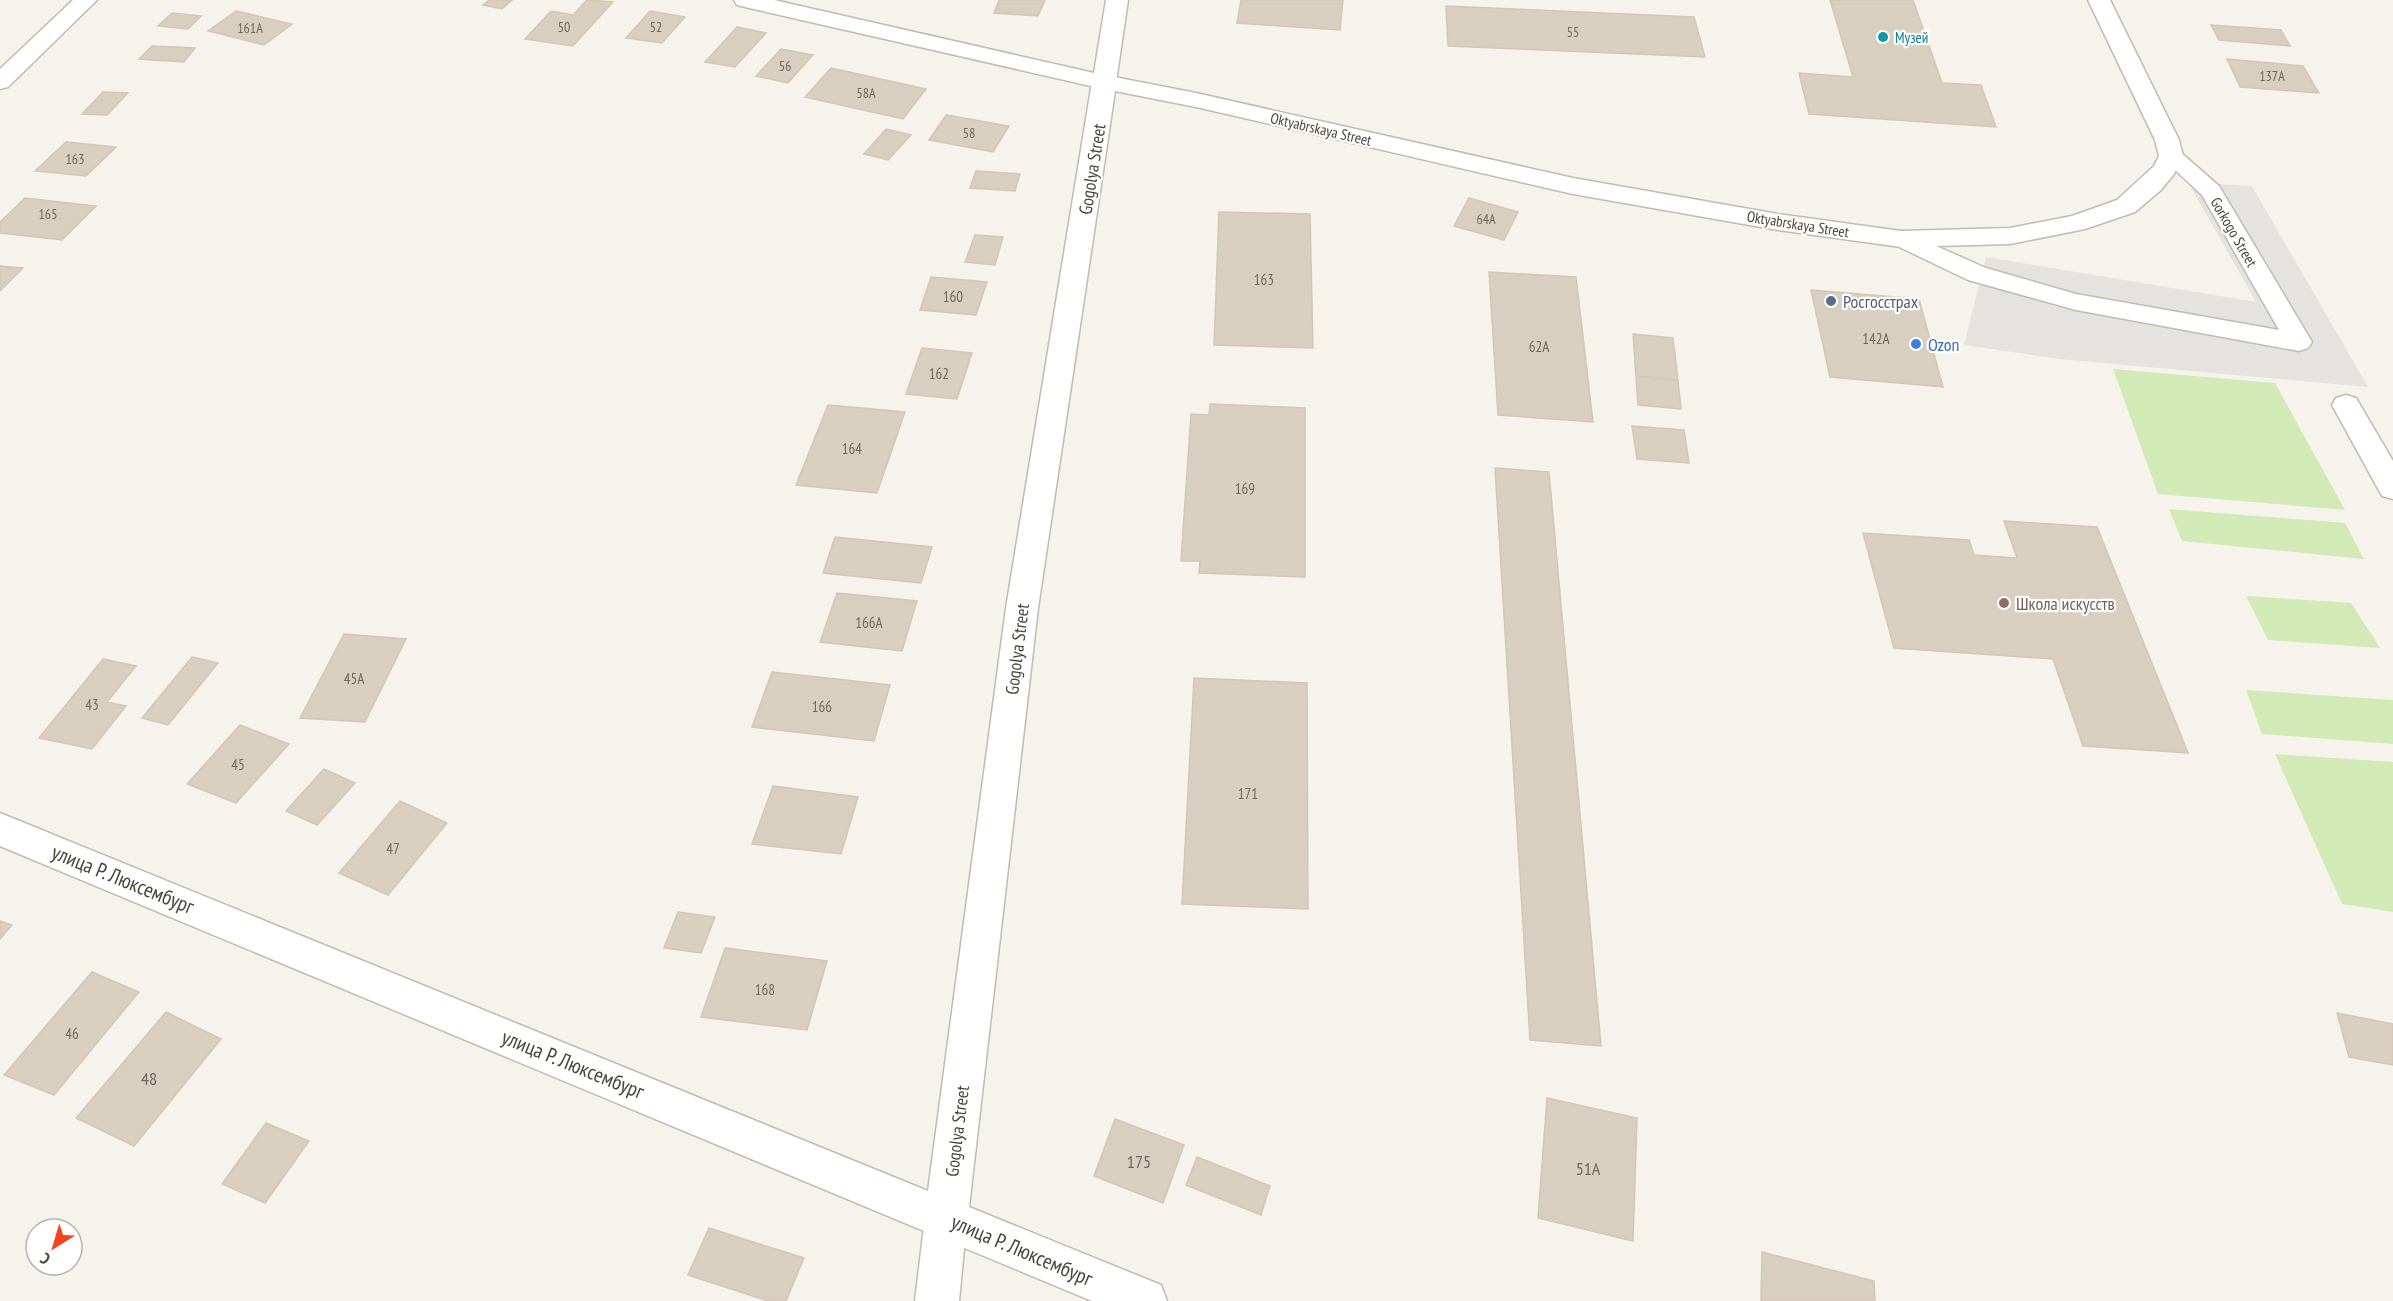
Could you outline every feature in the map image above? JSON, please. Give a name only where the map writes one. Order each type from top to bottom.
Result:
[{"type":"street","points":[[0,82],[86,0]]},
{"type":"street","name":"Oktyabrskaya Street","points":[[745,0],[1573,186],[1778,222],[1901,239],[2010,236],[2076,224],[2126,206],[2152,184],[2165,169],[2171,156]]},
{"type":"street","name":"Gogolya Street","points":[[938,1301],[946,1218],[1022,608],[1117,0]]},
{"type":"street","name":"Gorkogo Street","points":[[2099,0],[2167,140],[2171,156]]},
{"type":"street","points":[[2346,405],[2393,488]]},
{"type":"street","name":"улица Р. Люксембург","points":[[0,829],[1145,1301]]},
{"type":"lane","name":"Gorkogo Street","points":[[2171,156],[2211,191],[2299,342]]},
{"type":"lane","name":"Oktyabrskaya Street","points":[[1901,239],[1977,274],[2076,302],[2299,342]]},
{"type":"green space","points":[[2113,369],[2275,383],[2345,510],[2158,494]]},
{"type":"green space","points":[[2169,509],[2345,523],[2364,559],[2182,541]]},
{"type":"green space","points":[[2246,596],[2351,603],[2380,648],[2268,640]]},
{"type":"green space","points":[[2246,690],[2393,700],[2393,744],[2262,734]]},
{"type":"green space","points":[[2275,754],[2393,762],[2393,912],[2342,904]]},
{"type":"shaded area","points":[[2188,182],[2252,186],[2368,387],[2059,359],[1964,345],[1986,257],[2256,302]]},
{"type":"building","points":[[489,0],[512,0],[502,9],[483,5]]},
{"type":"building","points":[[587,0],[613,2],[573,46],[525,39],[551,11],[573,15]]},
{"type":"building","points":[[999,0],[1045,0],[1038,16],[994,13]]},
{"type":"building","points":[[1241,0],[1343,0],[1340,30],[1237,23]]},
{"type":"building","name":"Музей","points":[[1830,0],[1913,0],[1942,83],[1981,85],[1996,127],[1809,114],[1799,73],[1853,77]]},
{"type":"building","points":[[1446,6],[1694,17],[1705,57],[1448,46]]},
{"type":"building","points":[[236,11],[292,24],[264,45],[208,31]]},
{"type":"building","points":[[650,11],[685,17],[662,43],[626,38]]},
{"type":"building","points":[[172,13],[201,16],[188,29],[158,26]]},
{"type":"building","points":[[2211,25],[2281,30],[2290,46],[2219,40]]},
{"type":"building","points":[[737,27],[766,33],[735,67],[705,62]]},
{"type":"building","points":[[152,46],[195,48],[184,62],[139,59]]},
{"type":"building","points":[[781,49],[813,55],[788,83],[756,76]]},
{"type":"building","points":[[2227,59],[2303,66],[2319,93],[2240,87]]},
{"type":"building","points":[[831,68],[926,89],[903,119],[805,97]]},
{"type":"building","points":[[103,92],[128,93],[107,115],[82,114]]},
{"type":"building","points":[[946,115],[1009,126],[993,152],[929,140]]},
{"type":"building","points":[[886,129],[911,135],[888,160],[864,154]]},
{"type":"building","points":[[66,142],[116,147],[86,176],[35,171]]},
{"type":"building","points":[[976,171],[1020,174],[1015,191],[970,188]]},
{"type":"building","points":[[25,198],[96,206],[62,240],[0,233],[0,222]]},
{"type":"building","points":[[1469,198],[1518,212],[1504,240],[1454,226]]},
{"type":"building","points":[[1219,212],[1310,214],[1313,348],[1214,345]]},
{"type":"building","points":[[975,235],[1003,237],[995,265],[965,262]]},
{"type":"building","points":[[0,266],[23,268],[0,291]]},
{"type":"building","points":[[1489,272],[1576,277],[1593,422],[1498,415]]},
{"type":"building","points":[[931,277],[987,282],[976,315],[920,310]]},
{"type":"building","points":[[1811,290],[1919,299],[1943,387],[1830,377]]},
{"type":"building","points":[[1633,334],[1673,338],[1678,380],[1636,376]]},
{"type":"building","points":[[922,348],[972,353],[957,399],[906,394]]},
{"type":"building","points":[[1636,376],[1678,380],[1681,409],[1638,405]]},
{"type":"building","points":[[1210,404],[1305,408],[1305,577],[1199,573],[1200,561],[1181,561],[1191,414],[1209,415]]},
{"type":"building","points":[[828,405],[905,412],[877,493],[796,485]]},
{"type":"building","points":[[1632,426],[1684,430],[1689,463],[1637,459]]},
{"type":"building","points":[[1495,468],[1549,472],[1601,1046],[1530,1040]]},
{"type":"building","name":"Школа искусств","points":[[2004,521],[2097,527],[2188,753],[2083,746],[2053,659],[1894,648],[1863,533],[1969,540],[1974,555],[2017,558]]},
{"type":"building","points":[[835,537],[932,547],[921,583],[823,573]]},
{"type":"building","points":[[837,593],[917,601],[902,651],[820,642]]},
{"type":"building","points":[[344,634],[406,639],[365,722],[300,718]]},
{"type":"building","points":[[192,657],[218,663],[168,725],[142,718]]},
{"type":"building","points":[[103,659],[136,666],[107,702],[126,706],[92,749],[39,738]]},
{"type":"building","points":[[772,672],[890,685],[874,741],[752,727]]},
{"type":"building","points":[[1194,678],[1307,683],[1308,909],[1182,904]]},
{"type":"building","points":[[240,725],[289,744],[236,803],[187,784]]},
{"type":"building","points":[[324,769],[355,783],[317,825],[286,811]]},
{"type":"building","points":[[773,786],[858,797],[841,854],[752,844]]},
{"type":"building","points":[[400,801],[447,823],[388,895],[339,873]]},
{"type":"building","points":[[678,912],[715,917],[701,953],[664,948]]},
{"type":"building","points":[[0,921],[12,925],[0,939]]},
{"type":"building","points":[[725,948],[827,961],[807,1030],[701,1017]]},
{"type":"building","points":[[92,972],[139,992],[54,1095],[4,1075]]},
{"type":"building","points":[[166,1012],[221,1039],[134,1146],[76,1118]]},
{"type":"building","points":[[2337,1013],[2393,1024],[2393,1065],[2349,1057]]},
{"type":"building","points":[[1547,1098],[1637,1118],[1633,1241],[1538,1218]]},
{"type":"building","points":[[1115,1119],[1184,1145],[1163,1203],[1094,1176]]},
{"type":"building","points":[[266,1123],[309,1141],[265,1203],[222,1184]]},
{"type":"building","points":[[1197,1157],[1270,1186],[1261,1215],[1186,1185]]},
{"type":"building","points":[[709,1228],[804,1258],[786,1301],[768,1301],[688,1275]]},
{"type":"building","points":[[1762,1252],[1874,1281],[1875,1301],[1761,1301]]},
{"type":"place","name":"Музей","points":[[1883,37]]},
{"type":"place","name":"Росгосстрах","points":[[1831,301]]},
{"type":"place","name":"Ozon","points":[[1916,344]]},
{"type":"place","name":"Школа искусств","points":[[2004,603]]}]
